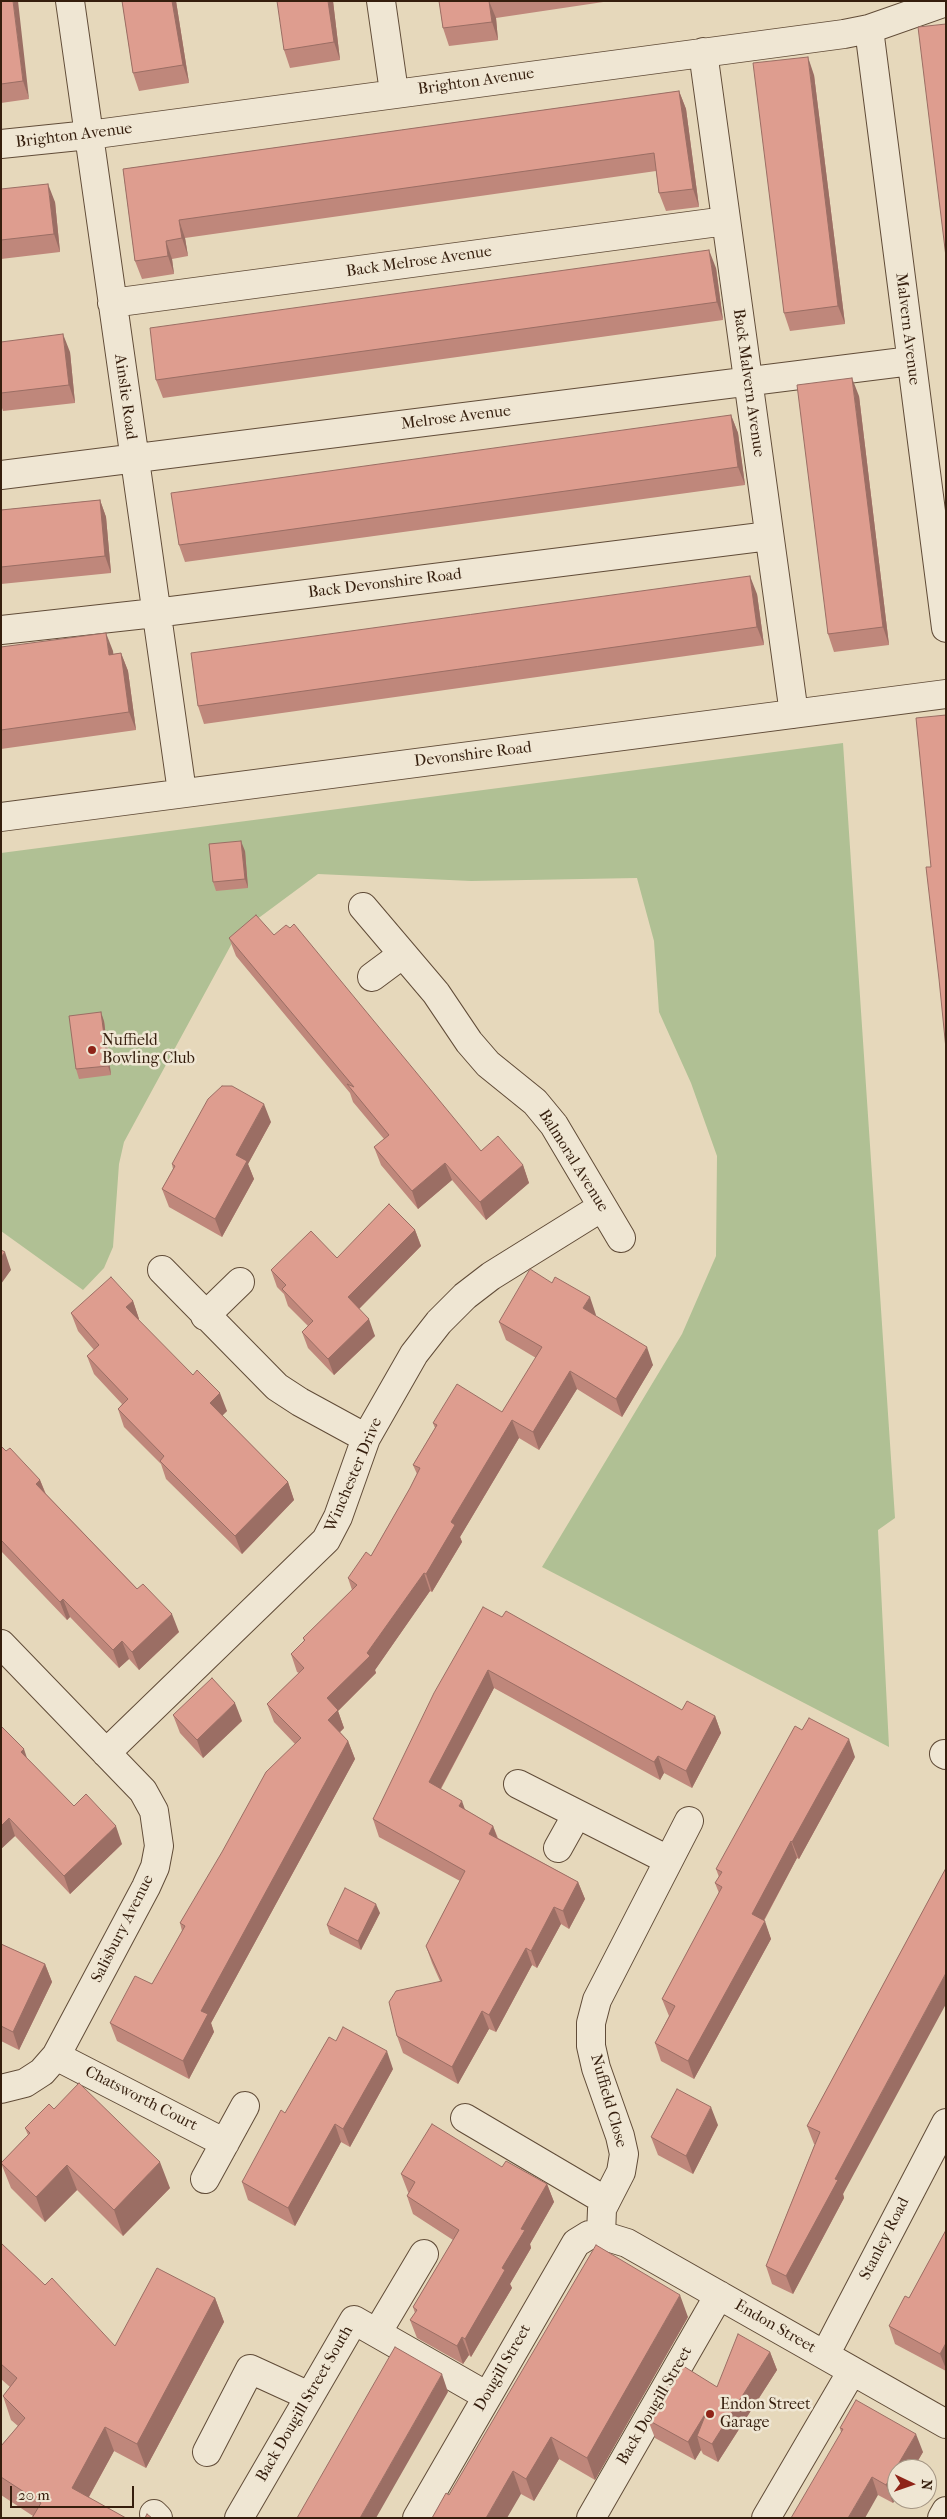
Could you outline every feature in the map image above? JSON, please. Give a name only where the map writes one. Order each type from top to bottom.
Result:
[{"type":"street","name":"Ainslie Road","points":[[70,1],[155,614],[182,792]]},
{"type":"street","points":[[382,1],[394,92]]},
{"type":"street","name":"Brighton Avenue","points":[[1,144],[89,135],[394,92],[869,29],[946,2]]},
{"type":"street","name":"Malvern Avenue","points":[[869,29],[946,628]]},
{"type":"street","name":"Back Malvern Avenue","points":[[703,52],[794,714]]},
{"type":"street","name":"Back Melrose Avenue","points":[[112,303],[726,221]]},
{"type":"street","name":"Melrose Avenue","points":[[1,475],[134,460],[911,361]]},
{"type":"street","name":"Back Devonshire Road","points":[[1,630],[155,614],[769,536]]},
{"type":"street","name":"Devonshire Road","points":[[1,817],[946,694]]},
{"type":"street","name":"Balmoral Avenue","points":[[363,907],[436,993],[469,1042],[488,1064],[535,1102],[554,1125],[621,1238]]},
{"type":"street","points":[[372,978],[403,954]]},
{"type":"street","name":"Winchester Drive","points":[[106,1753],[326,1540],[338,1517],[366,1438],[414,1354],[439,1322],[465,1296],[491,1276],[602,1206]]},
{"type":"street","points":[[162,1270],[205,1316],[277,1387],[300,1402],[366,1438]]},
{"type":"street","points":[[205,1316],[240,1282]]},
{"type":"street","name":"Salisbury Avenue","points":[[1,1644],[143,1791],[154,1811],[159,1846],[155,1867],[146,1887],[56,2056],[42,2072],[25,2083],[1,2089]]},
{"type":"street","points":[[518,1784],[668,1860]]},
{"type":"street","points":[[558,1848],[577,1814]]},
{"type":"street","name":"Nuffield Close","points":[[602,2235],[602,2209],[621,2172],[624,2154],[620,2136],[596,2068],[592,2046],[591,2023],[597,2000],[689,1821]]},
{"type":"street","name":"Chatsworth Court","points":[[56,2056],[225,2143]]},
{"type":"street","points":[[205,2179],[245,2106]]},
{"type":"street","points":[[465,2118],[606,2201]]},
{"type":"street","name":"Stanley Road","points":[[825,2355],[946,2123]]},
{"type":"street","name":"Dougill Street","points":[[417,2518],[576,2243],[589,2235],[602,2235]]},
{"type":"street","name":"Endon Street","points":[[602,2235],[626,2243],[946,2424]]},
{"type":"street","points":[[378,2333],[424,2254]]},
{"type":"street","name":"Back Dougill Street","points":[[591,2518],[720,2295]]},
{"type":"street","name":"Back Dougill Street South","points":[[239,2518],[354,2320],[487,2396]]},
{"type":"street","points":[[207,2452],[250,2369],[310,2396]]},
{"type":"street","points":[[766,2518],[852,2371]]},
{"type":"street","points":[[942,2518],[946,2510]]},
{"type":"green space","points":[[843,743],[895,1518],[878,1530],[889,1747],[542,1567],[682,1334],[716,1256],[717,1156],[691,1083],[659,1012],[654,941],[637,878],[471,881],[318,874],[237,934],[124,1142],[119,1164],[113,1247],[104,1268],[83,1290],[1,1231],[1,853]]},
{"type":"building","points":[[1,1],[13,1],[23,81],[1,84]]},
{"type":"building","points":[[122,1],[172,1],[183,65],[133,73]]},
{"type":"building","points":[[277,1],[328,1],[334,42],[284,50]]},
{"type":"building","points":[[439,1],[489,1],[492,22],[443,28]]},
{"type":"building","points":[[946,24],[946,257],[918,27]]},
{"type":"building","points":[[808,57],[838,306],[784,313],[753,63]]},
{"type":"building","points":[[679,91],[693,189],[659,193],[654,153],[179,220],[182,238],[166,241],[168,256],[135,261],[123,169]]},
{"type":"building","points":[[48,184],[54,234],[1,240],[1,189]]},
{"type":"building","points":[[709,250],[717,302],[156,380],[150,328]]},
{"type":"building","points":[[63,334],[69,385],[1,393],[1,342]]},
{"type":"building","points":[[852,378],[883,627],[828,634],[797,385]]},
{"type":"building","points":[[731,415],[738,467],[179,545],[171,493]]},
{"type":"building","points":[[100,500],[105,556],[1,567],[1,510]]},
{"type":"building","points":[[750,576],[757,627],[198,706],[191,653]]},
{"type":"building","points":[[106,633],[109,655],[121,653],[129,712],[1,730],[1,647]]},
{"type":"building","points":[[946,715],[946,1049],[926,867],[931,867],[916,718]]},
{"type":"building","points":[[241,841],[245,879],[213,882],[209,844]]},
{"type":"building","points":[[256,915],[274,935],[286,925],[290,928],[294,924],[481,1151],[498,1136],[523,1165],[480,1202],[445,1163],[412,1191],[374,1147],[389,1135],[347,1084],[354,1087],[229,938]]},
{"type":"building","name":"Nuffield Bowling Club","points":[[101,1012],[108,1066],[76,1069],[69,1016]]},
{"type":"building","points":[[222,1086],[232,1086],[264,1104],[236,1155],[247,1161],[215,1219],[162,1189],[175,1166],[172,1164],[208,1099]]},
{"type":"building","points":[[389,1204],[415,1230],[348,1297],[369,1319],[328,1359],[302,1332],[313,1321],[282,1289],[286,1285],[271,1270],[311,1231],[337,1258]]},
{"type":"building","points":[[530,1269],[552,1283],[555,1277],[590,1297],[583,1308],[647,1347],[616,1399],[570,1371],[533,1432],[512,1420],[451,1522],[455,1525],[426,1574],[424,1573],[367,1653],[370,1656],[327,1698],[338,1710],[328,1720],[348,1741],[201,2011],[208,2014],[183,2061],[110,2023],[135,1976],[152,1984],[185,1926],[180,1923],[266,1772],[301,1738],[267,1704],[304,1668],[291,1654],[305,1640],[303,1638],[357,1585],[348,1578],[366,1552],[371,1556],[410,1488],[420,1468],[413,1465],[437,1425],[433,1423],[457,1384],[502,1412],[542,1347],[499,1322]]},
{"type":"building","points":[[111,1277],[133,1301],[126,1307],[193,1375],[197,1370],[220,1393],[210,1403],[288,1482],[235,1536],[160,1461],[164,1456],[118,1409],[128,1399],[87,1356],[99,1345],[71,1313]]},
{"type":"building","points":[[1,1446],[6,1451],[10,1448],[40,1480],[36,1484],[137,1589],[143,1584],[172,1614],[132,1652],[122,1641],[113,1650],[63,1599],[60,1602],[1,1540]]},
{"type":"building","points":[[483,1607],[502,1617],[506,1611],[682,1710],[687,1701],[715,1716],[686,1771],[658,1756],[654,1762],[488,1670],[429,1782],[462,1801],[459,1806],[493,1826],[489,1834],[578,1882],[563,1911],[554,1907],[531,1951],[526,1948],[489,2015],[482,2011],[452,2067],[397,2036],[389,2002],[396,1991],[442,1981],[426,1946],[465,1871],[373,1819],[434,1693]]},
{"type":"building","points":[[212,1678],[235,1703],[197,1740],[173,1715]]},
{"type":"building","points":[[809,1718],[849,1739],[752,1914],[765,1921],[688,2061],[655,2043],[675,2006],[662,1999],[722,1887],[715,1883],[722,1872],[716,1869],[795,1726],[802,1730]]},
{"type":"building","points":[[1,1726],[24,1749],[21,1752],[74,1806],[86,1794],[116,1826],[64,1876],[9,1818],[1,1826]]},
{"type":"building","points":[[946,1868],[946,1973],[835,2179],[838,2180],[786,2276],[766,2266],[820,2132],[807,2126]]},
{"type":"building","points":[[345,1888],[376,1904],[358,1941],[327,1925]]},
{"type":"building","points":[[1,1944],[45,1964],[13,2032],[1,2026]]},
{"type":"building","points":[[343,2027],[387,2051],[343,2129],[335,2124],[288,2208],[242,2182],[281,2110],[285,2113],[329,2037],[336,2041]]},
{"type":"building","points":[[79,2083],[160,2162],[114,2210],[67,2165],[36,2197],[1,2163],[30,2133],[25,2128],[49,2104],[54,2109]]},
{"type":"building","points":[[677,2089],[711,2107],[686,2156],[651,2137]]},
{"type":"building","points":[[432,2124],[502,2167],[506,2161],[547,2184],[521,2229],[525,2230],[502,2268],[505,2270],[465,2339],[462,2337],[457,2346],[410,2320],[417,2310],[413,2307],[459,2230],[407,2196],[415,2182],[401,2174]]},
{"type":"building","points":[[946,2230],[946,2343],[940,2354],[889,2326],[905,2296],[909,2298]]},
{"type":"building","points":[[1,2243],[45,2285],[52,2278],[115,2346],[157,2268],[215,2298],[137,2444],[105,2427],[72,2488],[126,2518],[32,2518],[41,2503],[1,2477],[1,2446],[25,2418],[3,2396],[17,2378],[1,2364]]},
{"type":"building","points":[[596,2245],[680,2295],[587,2458],[551,2437],[526,2479],[513,2471],[486,2518],[432,2518],[446,2493],[449,2495]]},
{"type":"building","points":[[738,2334],[770,2352],[712,2444],[697,2436],[707,2411],[688,2442],[648,2420],[680,2364],[717,2387]]},
{"type":"building","points":[[395,2347],[442,2374],[360,2518],[297,2518]]},
{"type":"building","points":[[856,2400],[916,2434],[901,2459],[887,2459],[886,2485],[872,2477],[848,2518],[791,2518],[843,2429],[840,2428]]},
{"type":"place","name":"Nuffield Bowling Club","points":[[92,1050]]},
{"type":"place","name":"Endon Street Garage","points":[[710,2414]]}]
